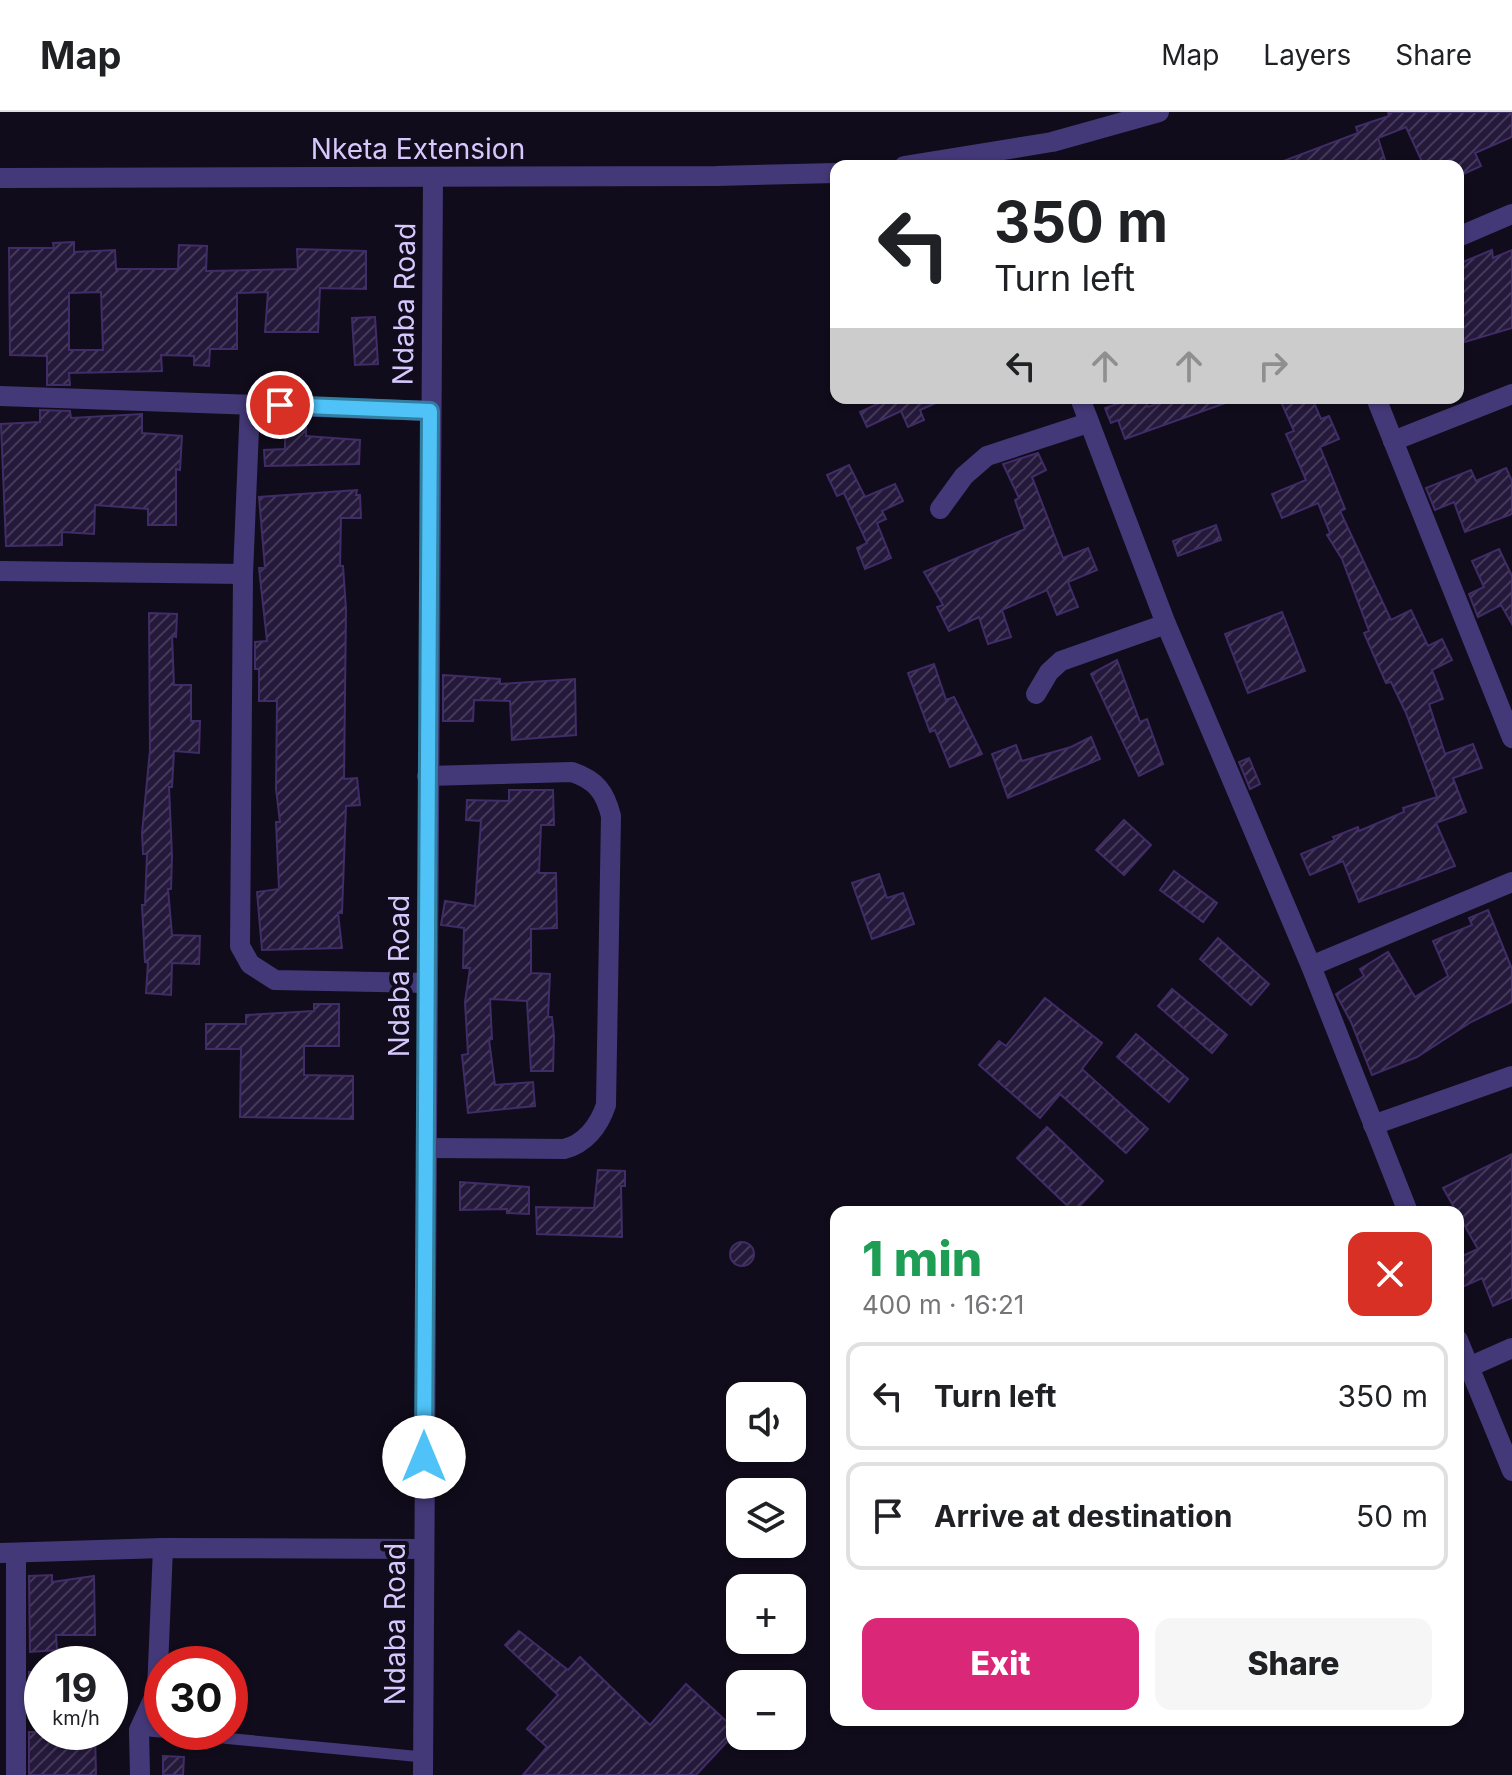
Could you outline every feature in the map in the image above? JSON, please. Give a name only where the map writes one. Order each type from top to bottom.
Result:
[{"type":"street","points":[[987,160],[1159,112]]},
{"type":"street","name":"Nketa Extension","points":[[0,178],[830,173]]},
{"type":"street","name":"Ndaba Road","points":[[423,1766],[433,177]]},
{"type":"street","points":[[1464,234],[1512,214]]},
{"type":"street","points":[[1393,441],[1512,394]]},
{"type":"street","points":[[0,396],[430,411]]},
{"type":"street","points":[[250,404],[243,574],[240,946],[259,973],[275,980],[428,983]]},
{"type":"street","points":[[1082,404],[1166,624],[1311,966],[1406,1206]]},
{"type":"street","points":[[1378,404],[1504,689],[1512,738]]},
{"type":"street","points":[[940,509],[964,476],[987,456],[1088,423]]},
{"type":"street","points":[[0,571],[243,574]]},
{"type":"street","points":[[1036,694],[1049,672],[1061,661],[1166,624]]},
{"type":"street","points":[[426,1148],[564,1149],[582,1140],[602,1116],[606,1105],[611,816],[601,789],[590,778],[572,772],[427,776]]},
{"type":"street","points":[[1311,966],[1512,882]]},
{"type":"street","points":[[1373,1125],[1512,1076]]},
{"type":"street","points":[[1469,1367],[1512,1348]]},
{"type":"street","points":[[1464,1355],[1512,1471]]},
{"type":"street","points":[[16,1775],[8,1553],[163,1548],[423,1549]]},
{"type":"street","points":[[140,1775],[139,1730],[157,1691],[163,1548]]},
{"type":"lane","points":[[139,1730],[423,1766]]},
{"type":"building","points":[[1388,112],[1512,112],[1512,137],[1475,153],[1481,166],[1464,174],[1464,160],[1421,160],[1406,127],[1378,138],[1385,160],[1286,160],[1358,133],[1356,127],[1389,116]]},
{"type":"building","points":[[74,242],[74,252],[115,250],[116,269],[178,269],[179,245],[207,246],[206,271],[298,269],[297,249],[366,251],[366,289],[320,288],[318,332],[265,332],[268,292],[237,293],[237,349],[210,349],[209,366],[194,365],[194,356],[161,355],[162,371],[69,373],[70,385],[47,385],[47,356],[10,355],[9,248],[54,248],[53,243]],"holes":[[[101,292],[103,350],[69,350],[69,293]]]},
{"type":"building","points":[[1492,250],[1493,258],[1512,250],[1512,328],[1464,342],[1464,262]]},
{"type":"building","points":[[375,317],[378,364],[355,365],[352,318]]},
{"type":"building","points":[[877,404],[934,404],[920,410],[924,420],[908,427],[901,411],[867,427],[860,412]]},
{"type":"building","points":[[1117,404],[1147,404],[1148,407],[1156,404],[1223,404],[1125,439],[1118,420],[1111,423],[1105,408]]},
{"type":"building","points":[[1282,404],[1315,404],[1321,419],[1329,416],[1339,439],[1320,447],[1345,509],[1340,511],[1391,620],[1411,610],[1428,646],[1442,639],[1452,660],[1432,670],[1443,699],[1429,704],[1445,754],[1473,744],[1482,768],[1453,778],[1466,812],[1436,823],[1455,866],[1359,902],[1343,861],[1310,875],[1301,854],[1335,840],[1333,837],[1358,827],[1359,831],[1404,812],[1403,808],[1437,797],[1406,713],[1391,682],[1386,683],[1364,633],[1369,631],[1342,559],[1327,535],[1330,533],[1318,503],[1282,518],[1272,494],[1306,480],[1286,434],[1294,431]]},
{"type":"building","points":[[40,410],[70,411],[71,418],[142,414],[142,433],[182,436],[180,470],[176,469],[176,525],[148,525],[148,509],[95,505],[94,534],[62,532],[62,545],[6,546],[1,424],[40,422]]},
{"type":"building","points":[[285,425],[306,425],[306,436],[360,440],[359,464],[265,466],[264,450],[285,449]]},
{"type":"building","points":[[1038,453],[1046,470],[1032,477],[1063,558],[1088,548],[1097,570],[1068,582],[1078,607],[1057,615],[1047,590],[1002,610],[1011,637],[988,644],[979,617],[949,631],[937,607],[943,605],[924,572],[1025,529],[1015,500],[1019,498],[1003,464]]},
{"type":"building","points":[[849,465],[865,497],[895,484],[903,501],[882,511],[886,519],[877,523],[891,558],[865,569],[857,548],[867,543],[844,493],[837,496],[827,475]]},
{"type":"building","points":[[1506,468],[1512,481],[1512,514],[1465,532],[1454,502],[1435,510],[1426,488],[1471,470],[1476,481]]},
{"type":"building","points":[[357,490],[361,518],[341,518],[340,566],[343,566],[346,609],[344,779],[357,778],[360,805],[346,806],[342,913],[338,913],[342,948],[262,950],[257,892],[279,889],[276,822],[280,822],[276,789],[277,701],[259,701],[259,669],[255,669],[255,642],[267,641],[259,568],[265,568],[259,497]]},
{"type":"building","points":[[1216,525],[1221,540],[1178,556],[1173,541]]},
{"type":"building","points":[[1499,549],[1512,576],[1512,624],[1501,605],[1478,617],[1469,594],[1484,587],[1472,561]]},
{"type":"building","points":[[1282,612],[1305,671],[1248,693],[1225,634]]},
{"type":"building","points":[[149,613],[177,614],[176,637],[172,636],[174,685],[191,685],[191,721],[200,721],[199,753],[174,751],[172,787],[169,787],[172,856],[171,889],[168,889],[172,935],[200,936],[199,964],[172,963],[171,995],[146,993],[148,963],[145,962],[142,905],[145,905],[147,854],[143,854],[142,833],[150,750]]},
{"type":"building","points":[[1117,660],[1140,722],[1147,719],[1163,764],[1139,776],[1091,674]]},
{"type":"building","points":[[934,664],[946,700],[954,697],[982,754],[950,767],[935,730],[930,732],[908,673]]},
{"type":"building","points":[[443,675],[500,679],[500,684],[575,679],[576,735],[512,740],[510,701],[474,700],[473,721],[443,721]]},
{"type":"building","points":[[1091,737],[1100,759],[1008,798],[992,754],[1016,745],[1022,761],[1071,747]]},
{"type":"building","points":[[1249,758],[1260,784],[1250,789],[1239,762]]},
{"type":"building","points":[[509,790],[553,790],[554,825],[541,825],[539,873],[556,873],[557,928],[531,929],[531,973],[550,974],[548,1017],[552,1017],[554,1036],[553,1071],[531,1071],[527,1001],[490,999],[492,1039],[489,1040],[495,1085],[533,1082],[535,1106],[468,1113],[462,1055],[468,1054],[465,1002],[470,968],[463,968],[464,928],[441,925],[445,901],[475,906],[481,821],[466,820],[467,800],[509,801]]},
{"type":"building","points":[[1124,820],[1151,845],[1124,875],[1096,850]]},
{"type":"building","points":[[1174,871],[1217,903],[1203,922],[1160,890]]},
{"type":"building","points":[[879,874],[887,898],[903,893],[914,924],[872,939],[852,883]]},
{"type":"building","points":[[1488,910],[1512,969],[1512,1002],[1471,1022],[1417,1057],[1372,1075],[1336,994],[1364,976],[1360,969],[1388,952],[1415,997],[1448,976],[1433,941],[1472,925],[1469,918]]},
{"type":"building","points":[[1218,938],[1269,984],[1251,1005],[1200,959]]},
{"type":"building","points":[[1172,989],[1227,1035],[1212,1053],[1158,1006]]},
{"type":"building","points":[[1045,998],[1102,1043],[1082,1069],[1148,1129],[1126,1153],[1060,1094],[1040,1118],[979,1065],[999,1041],[1006,1046]]},
{"type":"building","points":[[314,1004],[339,1004],[339,1046],[304,1046],[304,1075],[353,1076],[353,1119],[240,1117],[241,1049],[206,1049],[206,1024],[246,1024],[246,1015],[314,1011]]},
{"type":"building","points":[[1136,1034],[1188,1079],[1169,1102],[1117,1057]]},
{"type":"building","points":[[1047,1127],[1103,1181],[1080,1206],[1068,1206],[1017,1158]]},
{"type":"building","points":[[1512,1154],[1512,1298],[1493,1306],[1482,1278],[1464,1286],[1464,1255],[1478,1249],[1464,1225],[1464,1206],[1453,1206],[1443,1188]]},
{"type":"building","points":[[598,1170],[625,1171],[625,1186],[621,1186],[622,1237],[537,1234],[536,1207],[594,1208]]},
{"type":"building","points":[[460,1182],[529,1187],[529,1214],[507,1213],[507,1209],[460,1210]]},
{"type":"building","points":[[742,1242],[751,1245],[754,1254],[751,1263],[742,1266],[733,1263],[730,1254],[733,1245]]},
{"type":"building","points":[[52,1575],[52,1582],[94,1576],[95,1635],[56,1635],[57,1646],[30,1646],[29,1576]]},
{"type":"building","points":[[519,1631],[568,1670],[580,1657],[650,1725],[686,1684],[726,1721],[726,1743],[696,1775],[523,1775],[547,1747],[527,1729],[558,1695],[505,1645]]},
{"type":"building","points":[[29,1750],[95,1750],[96,1775],[29,1775]]},
{"type":"building","points":[[163,1756],[184,1757],[183,1775],[163,1775]]},
{"type":"route","points":[[280,405],[430,411],[424,1457]]}]
